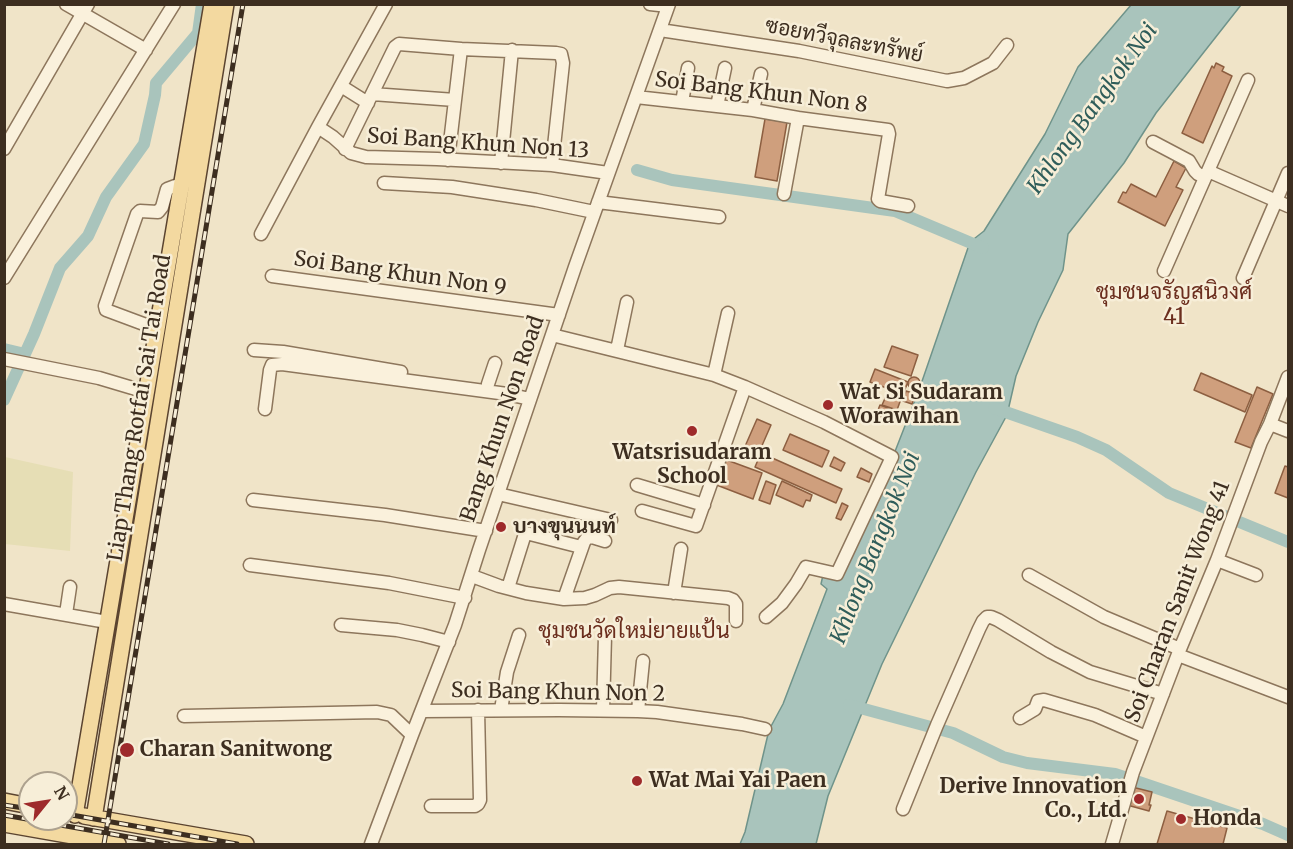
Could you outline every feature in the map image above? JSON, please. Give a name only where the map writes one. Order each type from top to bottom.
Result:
[{"type":"main road","name":"Liap Thang Rotfai Sai Tai Road","points":[[78,790],[212,4]]},
{"type":"main road","name":"Liap Thang Rotfai Sai Tai Road","points":[[94,818],[226,4]]},
{"type":"main road","points":[[82,777],[90,786],[100,780]]},
{"type":"main road","points":[[78,815],[246,844]]},
{"type":"main road","points":[[4,824],[71,840],[118,844]]},
{"type":"street","points":[[66,4],[85,9],[146,50]]},
{"type":"street","points":[[4,278],[174,4]]},
{"type":"street","points":[[261,234],[386,4]]},
{"type":"street","points":[[650,4],[669,5]]},
{"type":"street","name":"Bang Khun Non Road","points":[[371,844],[465,598],[596,207],[669,5]]},
{"type":"street","points":[[4,149],[85,9]]},
{"type":"street","name":"ซอยทวีจุลละทรัพย์","points":[[660,30],[799,51],[947,81],[964,78],[993,63],[1006,45]]},
{"type":"street","points":[[345,149],[395,47],[399,44],[559,53],[563,57],[561,94],[552,165]]},
{"type":"street","points":[[448,160],[461,49]]},
{"type":"street","points":[[501,163],[512,50]]},
{"type":"street","points":[[682,102],[688,68]]},
{"type":"street","points":[[717,106],[725,68]]},
{"type":"street","points":[[753,110],[761,74]]},
{"type":"street","points":[[1164,271],[1248,80]]},
{"type":"street","points":[[341,86],[370,98],[455,100]]},
{"type":"street","name":"Soi Bang Khun Non 8","points":[[636,98],[753,110],[888,130],[878,199],[908,206]]},
{"type":"street","points":[[784,194],[798,118]]},
{"type":"street","name":"Soi Bang Khun Non 13","points":[[318,127],[333,136],[351,153],[366,157],[552,165],[608,173]]},
{"type":"street","points":[[1153,142],[1189,161],[1198,174],[1207,174],[1283,203]]},
{"type":"street","points":[[1243,278],[1283,203],[1288,173]]},
{"type":"street","points":[[384,183],[452,188],[596,207],[719,217]]},
{"type":"street","points":[[157,329],[106,310],[105,306],[137,214],[140,211],[158,212],[162,207],[167,189],[175,186],[180,188]]},
{"type":"street","name":"Soi Bang Khun Non 9","points":[[272,276],[559,315]]},
{"type":"street","points":[[617,350],[627,302]]},
{"type":"street","points":[[714,375],[728,313]]},
{"type":"street","points":[[552,335],[714,375],[824,422],[892,457],[837,574],[806,567],[782,603],[766,617]]},
{"type":"street","points":[[254,350],[283,352],[386,370],[488,384],[532,395]]},
{"type":"street","points":[[7,360],[99,378],[146,392]]},
{"type":"street","points":[[265,409],[270,370],[272,365],[282,363],[507,394],[532,395]]},
{"type":"street","points":[[488,384],[495,363]]},
{"type":"street","name":"Soi Charan Sanit Wong 41","points":[[1112,844],[1128,786],[1146,737],[1288,377]]},
{"type":"street","points":[[642,511],[696,525],[745,387]]},
{"type":"street","points":[[1270,424],[1288,431]]},
{"type":"street","points":[[637,485],[704,505]]},
{"type":"street","points":[[498,494],[611,520]]},
{"type":"street","points":[[253,501],[385,514],[486,531]]},
{"type":"street","points":[[508,588],[526,534],[581,547]]},
{"type":"street","points":[[564,599],[581,547],[588,537],[605,541]]},
{"type":"street","points":[[674,593],[681,549]]},
{"type":"street","points":[[1217,560],[1256,575]]},
{"type":"street","points":[[249,565],[389,583],[465,598]]},
{"type":"street","points":[[1029,575],[1104,617],[1179,652],[1288,697]]},
{"type":"street","points":[[472,576],[526,593],[564,599],[585,598],[610,588],[619,587],[734,600],[737,609],[736,621]]},
{"type":"street","points":[[66,614],[70,587]]},
{"type":"street","points":[[4,604],[107,622]]},
{"type":"street","points":[[903,809],[979,629],[987,617],[991,616],[1090,672],[1163,694]]},
{"type":"street","points":[[341,625],[397,630],[449,642]]},
{"type":"street","points":[[501,710],[507,672],[519,635]]},
{"type":"street","points":[[603,710],[604,636]]},
{"type":"street","points":[[638,711],[644,661]]},
{"type":"street","points":[[1020,718],[1035,709],[1038,701],[1044,700],[1095,715],[1146,737]]},
{"type":"street","name":"Soi Bang Khun Non 2","points":[[422,711],[638,711],[765,729]]},
{"type":"street","points":[[431,806],[475,806],[480,800],[478,711]]},
{"type":"street","points":[[184,716],[377,712],[391,715],[412,735]]},
{"type":"shaded area","points":[[5,457],[73,472],[70,551],[5,544]]},
{"type":"water","name":"Khlong Bangkok Noi","points":[[1131,5],[1241,5],[1156,113],[1124,163],[1068,234],[1063,270],[1016,376],[1007,415],[976,472],[882,664],[828,796],[816,844],[740,844],[745,832],[769,730],[783,704],[827,589],[821,584],[823,575],[837,578],[894,454],[919,390],[970,242],[984,231],[1045,134],[1078,67]]},
{"type":"building","points":[[1216,63],[1224,67],[1222,71],[1232,76],[1203,143],[1182,133],[1212,66],[1214,68]]},
{"type":"building","points":[[765,119],[787,122],[777,181],[755,177]]},
{"type":"building","points":[[1174,161],[1186,168],[1176,187],[1183,190],[1165,226],[1118,202],[1123,192],[1126,193],[1131,184],[1156,197]]},
{"type":"building","points":[[892,346],[918,355],[911,376],[884,367]]},
{"type":"building","points":[[875,369],[908,382],[903,394],[870,382]]},
{"type":"building","points":[[1201,373],[1252,395],[1245,412],[1194,390]]},
{"type":"building","points":[[916,377],[920,383],[916,389],[912,389],[908,381]]},
{"type":"building","points":[[1257,387],[1273,394],[1251,448],[1235,442]]},
{"type":"building","points":[[906,391],[916,394],[912,404],[903,401]]},
{"type":"building","points":[[887,394],[901,399],[897,410],[882,405]]},
{"type":"building","points":[[880,405],[896,411],[892,421],[876,415]]},
{"type":"building","points":[[757,419],[771,425],[757,457],[743,451]]},
{"type":"building","points":[[790,434],[829,451],[822,467],[783,450]]},
{"type":"building","points":[[761,453],[842,489],[836,503],[755,467]]},
{"type":"building","points":[[834,457],[845,463],[841,471],[830,466]]},
{"type":"building","points":[[724,459],[762,473],[753,499],[714,484]]},
{"type":"building","points":[[1285,466],[1288,467],[1288,498],[1275,493]]},
{"type":"building","points":[[861,468],[872,474],[869,482],[857,477]]},
{"type":"building","points":[[766,481],[776,485],[770,504],[759,500]]},
{"type":"building","points":[[782,481],[812,495],[810,501],[806,500],[803,507],[776,495]]},
{"type":"building","points":[[842,503],[848,506],[841,520],[836,518]]},
{"type":"building","name":"Derive Innovation Co., Ltd.","points":[[1132,787],[1152,792],[1149,811],[1127,805]]},
{"type":"building","name":"Honda","points":[[1167,811],[1227,828],[1223,844],[1157,844]]},
{"type":"waterway","points":[[4,400],[34,334],[60,268],[88,236],[106,197],[144,144],[156,83],[198,33],[202,4]]},
{"type":"waterway","points":[[637,170],[672,180],[895,211],[983,248]]},
{"type":"waterway","points":[[4,349],[25,354]]},
{"type":"waterway","points":[[994,408],[1077,437],[1106,450],[1169,493],[1288,542]]},
{"type":"waterway","points":[[849,705],[953,733],[1003,757],[1027,763],[1115,774],[1263,824],[1288,835]]},
{"type":"railway","points":[[104,844],[243,4]]},
{"type":"railway","points":[[4,805],[18,807]]},
{"type":"railway","points":[[4,815],[168,844]]},
{"type":"railway","points":[[78,816],[237,844]]},
{"type":"place","name":"Wat Si Sudaram Worawihan","points":[[828,405]]},
{"type":"place","name":"Watsrisudaram School","points":[[692,431]]},
{"type":"place","name":"บางขุนนนท์","points":[[501,527]]},
{"type":"place","name":"Charan Sanitwong","points":[[127,750]]},
{"type":"place","name":"Wat Mai Yai Paen","points":[[637,781]]},
{"type":"place","name":"Derive Innovation Co., Ltd.","points":[[1139,799]]},
{"type":"place","name":"Honda","points":[[1181,819]]},
{"type":"district","name":"ชุมชนจรัญสนิวงศ์ 41","points":[[1174,306]]},
{"type":"district","name":"ชุมชนวัดใหม่ยายแป้น","points":[[634,632]]}]
